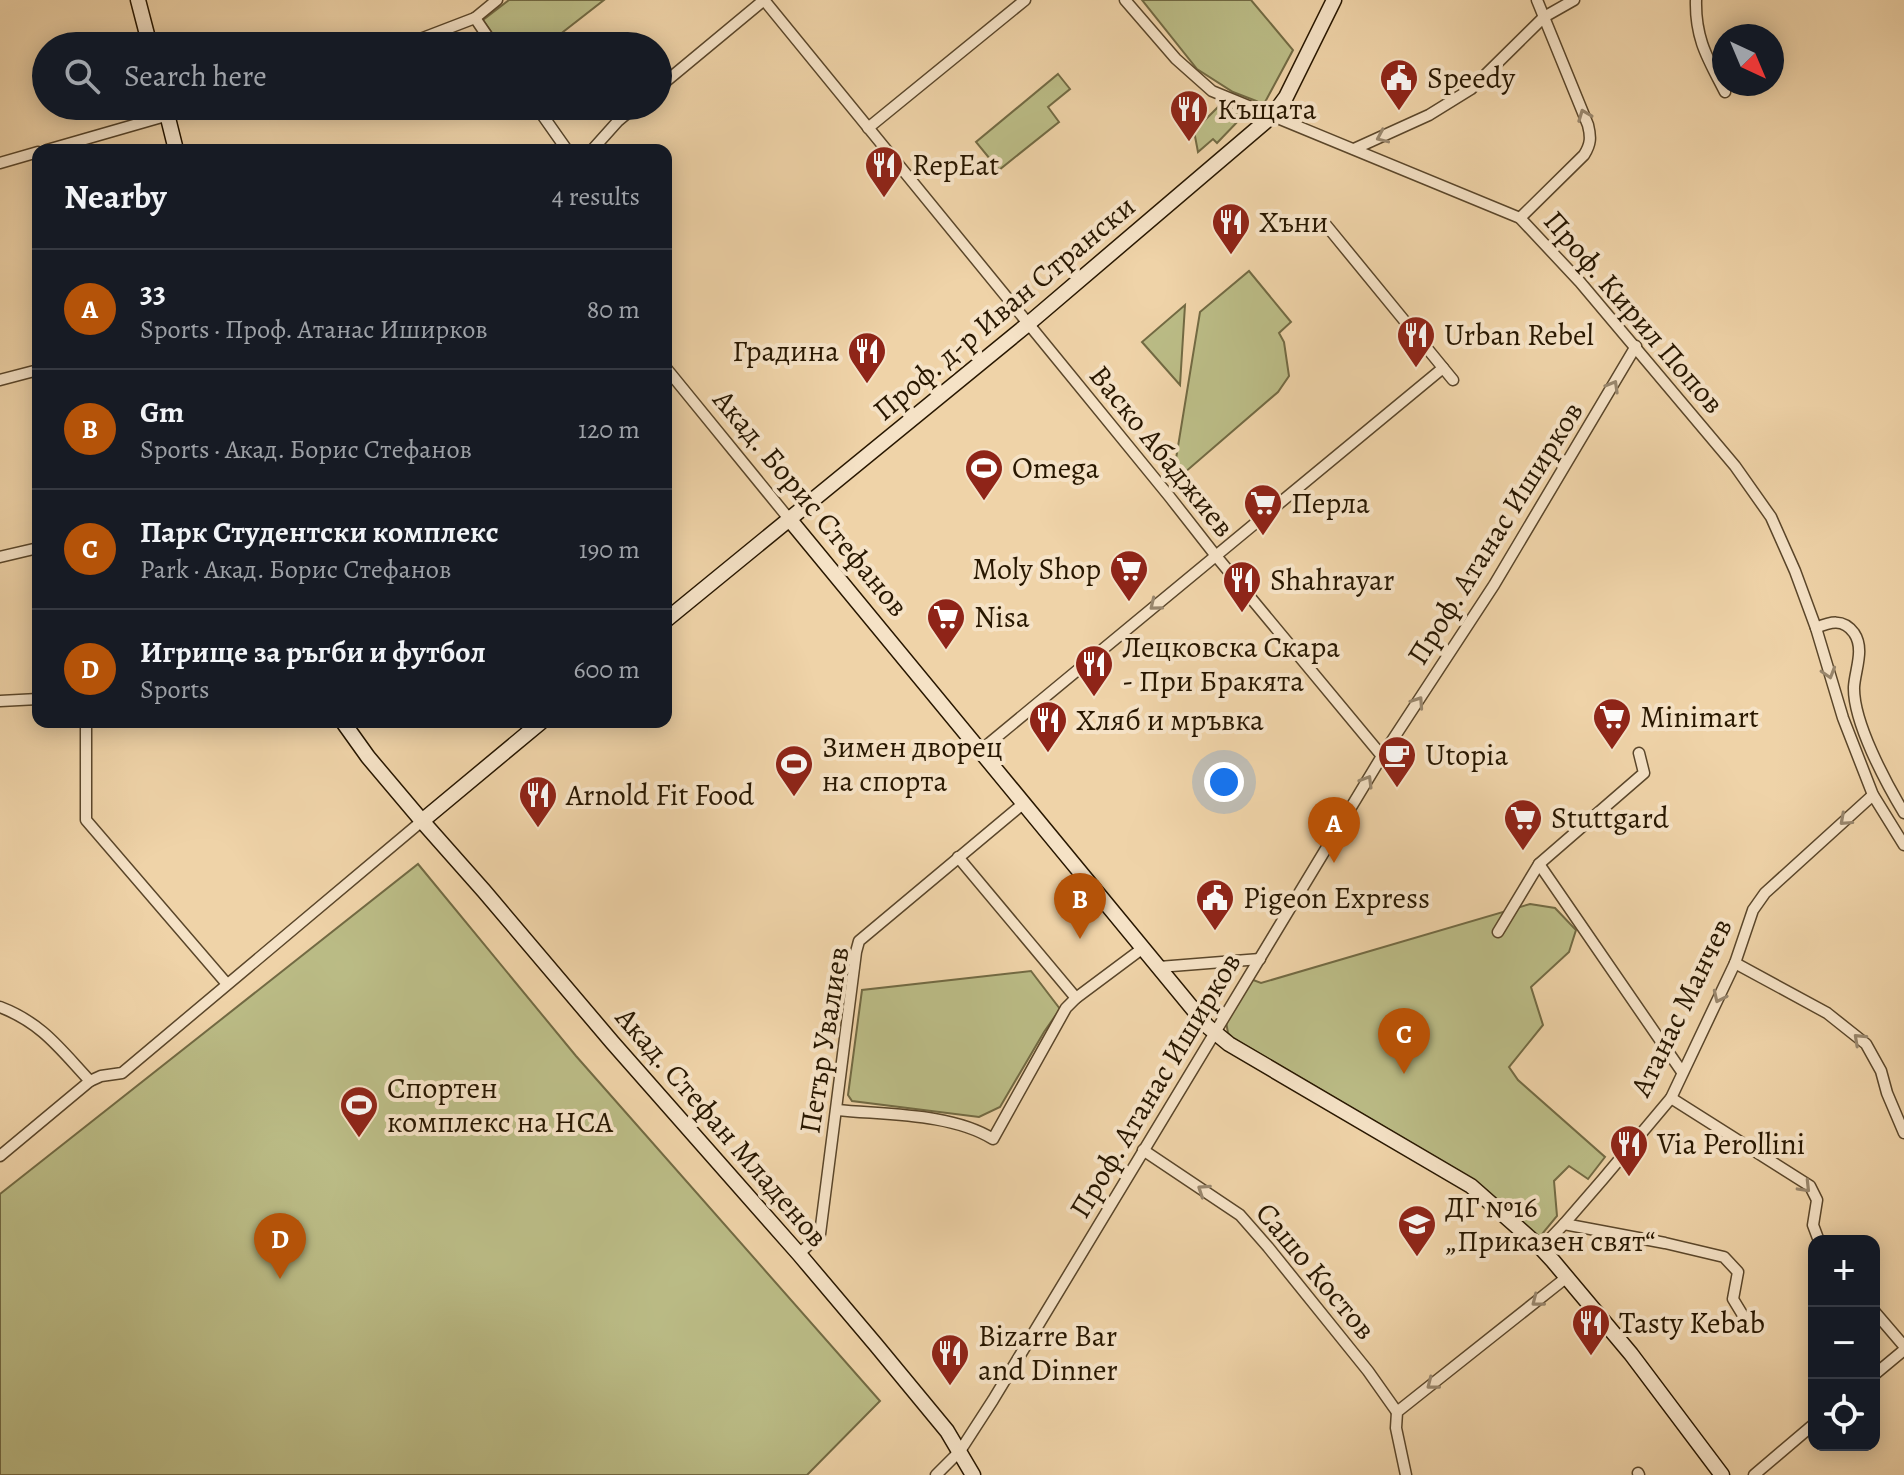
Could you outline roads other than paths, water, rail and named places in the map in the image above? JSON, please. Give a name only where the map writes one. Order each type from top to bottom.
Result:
[{"type":"street","points":[[138,0],[146,32]]},
{"type":"street","points":[[438,32],[475,18],[497,0]]},
{"type":"street","points":[[672,76],[764,0]]},
{"type":"street","name":"Васко Абаджиев","points":[[764,0],[1382,756]]},
{"type":"street","points":[[868,128],[1025,0]]},
{"type":"street","name":"Проф. Кирил Попов","points":[[1125,0],[1176,59],[1212,91],[1520,218],[1580,282],[1735,466],[1771,517],[1816,628],[1843,718],[1873,795],[1904,845]]},
{"type":"street","name":"Проф. д-р Иван Странски","points":[[672,615],[1028,324],[1272,116],[1286,97],[1334,0]]},
{"type":"street","points":[[1520,218],[1584,155],[1590,146],[1591,136],[1537,0]]},
{"type":"street","points":[[1354,149],[1429,115],[1471,89],[1544,17],[1574,0]]},
{"type":"street","points":[[1696,0],[1696,20],[1704,51],[1712,67]]},
{"type":"street","points":[[475,18],[484,32]]},
{"type":"street","points":[[65,144],[139,120]]},
{"type":"street","points":[[168,120],[174,144]]},
{"type":"street","points":[[546,120],[563,144]]},
{"type":"street","points":[[597,144],[619,120]]},
{"type":"street","points":[[3,162],[32,154]]},
{"type":"street","points":[[1326,225],[1453,380]]},
{"type":"street","name":"Проф. Атанас Иширков","points":[[936,1475],[960,1451],[993,1400],[1382,756],[1494,585],[1636,346]]},
{"type":"street","points":[[981,750],[1443,368]]},
{"type":"street","points":[[0,380],[32,372]]},
{"type":"street","name":"Акад. Борис Стефанов","points":[[672,375],[1199,1018],[1229,1044],[1471,1186],[1541,1248],[1567,1277],[1631,1354],[1722,1475]]},
{"type":"street","points":[[0,557],[32,549]]},
{"type":"street","points":[[1816,628],[1832,621],[1844,625],[1854,633],[1859,643],[1854,690],[1858,714],[1876,759],[1904,813]]},
{"type":"street","points":[[0,701],[32,699]]},
{"type":"street","points":[[86,728],[86,820],[227,984]]},
{"type":"street","name":"Акад. Стефан Младенов","points":[[347,728],[422,821],[799,1254],[947,1431],[973,1475]]},
{"type":"street","points":[[0,1156],[90,1081],[122,1073],[534,728]]},
{"type":"street","points":[[1498,932],[1539,864],[1644,773],[1639,753]]},
{"type":"street","name":"Атанас Манчев","points":[[1541,1248],[1671,1098],[1735,963],[1753,910],[1765,893],[1873,795]]},
{"type":"street","name":"Петър Увалиев","points":[[799,1254],[820,1234],[859,941],[1024,803]]},
{"type":"street","points":[[958,857],[1076,998]]},
{"type":"street","points":[[1539,864],[1682,1072]]},
{"type":"street","points":[[837,1110],[928,1118],[979,1130],[993,1139],[1066,1008],[1143,948]]},
{"type":"street","points":[[1159,967],[1260,959]]},
{"type":"street","points":[[1735,963],[1827,1013],[1866,1044],[1881,1071],[1904,1133]]},
{"type":"street","points":[[0,1007],[26,1018],[42,1030],[90,1081]]},
{"type":"street","points":[[1671,1098],[1810,1186],[1817,1200],[1813,1225],[1817,1235]]},
{"type":"street","name":"Сашо Костов","points":[[1143,1150],[1240,1215],[1337,1332],[1397,1412]]},
{"type":"street","points":[[1564,1224],[1724,1257],[1738,1272],[1733,1299],[1750,1327]]},
{"type":"street","points":[[1406,1475],[1396,1428],[1397,1412],[1567,1277]]},
{"type":"street","points":[[1880,1318],[1904,1348],[1880,1370]]},
{"type":"street","points":[[1754,1475],[1808,1429]]},
{"type":"place","name":"Speedy","points":[[1399,112]]},
{"type":"place","name":"Къщата","points":[[1189,143]]},
{"type":"place","name":"RepEat","points":[[884,199]]},
{"type":"place","name":"Хъни","points":[[1231,256]]},
{"type":"place","name":"Urban Rebel","points":[[1416,369]]},
{"type":"place","name":"Градина","points":[[867,385]]},
{"type":"place","name":"Omega","points":[[984,502]]},
{"type":"place","name":"Перла","points":[[1263,537]]},
{"type":"place","name":"Moly Shop","points":[[1129,603]]},
{"type":"place","name":"Shahrayar","points":[[1242,614]]},
{"type":"place","name":"Nisa","points":[[946,651]]},
{"type":"place","name":"Лецковска Скара - При Бракята","points":[[1094,698]]},
{"type":"place","name":"Minimart","points":[[1612,751]]},
{"type":"place","name":"Хляб и мръвка","points":[[1048,754]]},
{"type":"place","name":"Utopia","points":[[1397,789]]},
{"type":"place","name":"Зимен дворец на спорта","points":[[794,798]]},
{"type":"place","name":"Arnold Fit Food","points":[[538,829]]},
{"type":"place","name":"Stuttgard","points":[[1523,852]]},
{"type":"place","name":"33","points":[[1334,863]]},
{"type":"place","name":"Pigeon Express","points":[[1215,932]]},
{"type":"place","name":"Gm","points":[[1080,939]]},
{"type":"place","name":"Парк Студентски комплекс","points":[[1404,1074]]},
{"type":"place","name":"Спортен комплекс на НСА","points":[[359,1139]]},
{"type":"place","name":"Via Perollini","points":[[1629,1178]]},
{"type":"place","name":"ДГ №16 „Приказен свят“","points":[[1417,1258]]},
{"type":"place","name":"Игрище за ръгби и футбол","points":[[280,1279]]},
{"type":"place","name":"Tasty Kebab","points":[[1591,1357]]},
{"type":"place","name":"Bizarre Bar and Dinner","points":[[950,1387]]}]
